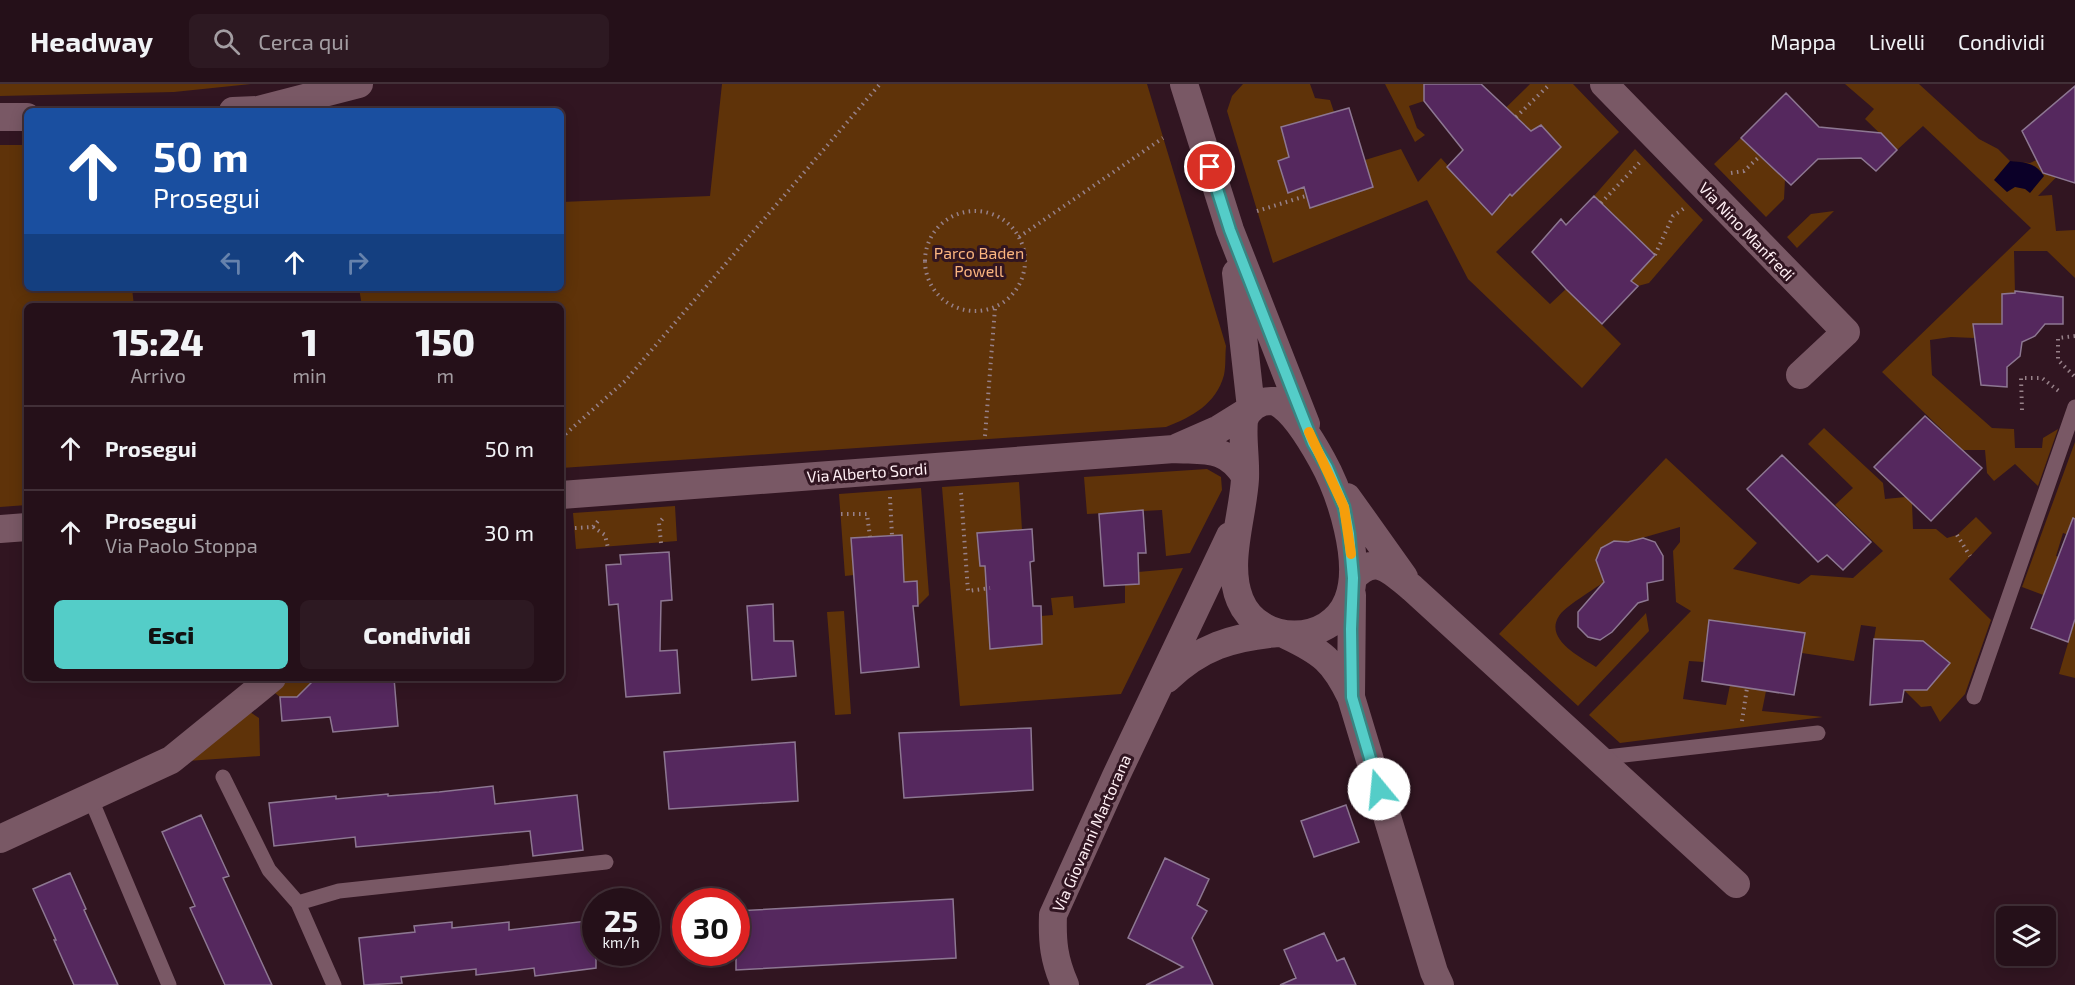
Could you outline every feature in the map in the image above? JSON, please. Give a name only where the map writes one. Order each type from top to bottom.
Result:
[{"type":"street","points":[[266,108],[359,84]]},
{"type":"street","points":[[1184,84],[1230,230],[1313,443]]},
{"type":"street","name":"Via Nino Manfredi","points":[[1604,84],[1846,332],[1800,375]]},
{"type":"street","points":[[0,117],[24,117]]},
{"type":"street","points":[[1230,230],[1245,347],[1250,410]]},
{"type":"street","points":[[1412,588],[1374,537],[1313,443],[1285,407],[1268,401],[1255,405],[1250,410],[1244,426],[1245,476],[1234,569],[1241,602],[1256,621],[1307,645],[1329,660],[1341,675],[1352,697],[1434,972],[1440,985]]},
{"type":"street","name":"Via Alberto Sordi","points":[[1174,449],[1219,429],[1250,410]]},
{"type":"street","name":"Via Alberto Sordi","points":[[564,495],[1174,449],[1215,452],[1230,457],[1245,476]]},
{"type":"street","points":[[1327,467],[1344,507],[1349,534],[1353,582],[1352,697]]},
{"type":"street","name":"Via Giovanni Martorana","points":[[1065,985],[1056,965],[1053,915],[1240,514]]},
{"type":"street","points":[[0,529],[24,527]]},
{"type":"street","points":[[1159,687],[1184,663],[1201,652],[1229,640],[1252,635],[1311,633],[1326,626],[1338,616],[1348,602],[1353,582],[1362,569],[1384,566],[1412,588],[1736,884]]},
{"type":"street","points":[[0,839],[171,760],[268,681]]},
{"type":"lane","points":[[1974,696],[2075,407]]},
{"type":"lane","points":[[1598,758],[1818,733]]},
{"type":"lane","points":[[223,777],[268,870],[298,903],[334,985]]},
{"type":"lane","points":[[90,797],[169,985]]},
{"type":"lane","points":[[298,903],[339,891],[606,862]]},
{"type":"path","points":[[564,435],[625,381],[880,84]]},
{"type":"path","points":[[1516,117],[1550,84]]},
{"type":"path","points":[[1019,237],[1164,138]]},
{"type":"path","points":[[1724,174],[1744,171],[1760,156]]},
{"type":"path","points":[[1600,203],[1644,158]]},
{"type":"path","points":[[1257,211],[1306,196]]},
{"type":"path","points":[[1655,255],[1673,216],[1689,205]]},
{"type":"path","points":[[965,211],[995,215],[1008,224],[1019,237],[1025,254],[1024,271],[1019,287],[1009,299],[994,308],[972,312],[955,308],[941,300],[930,285],[924,265],[926,247],[936,229],[949,218],[965,211]]},
{"type":"path","points":[[985,439],[994,308]]},
{"type":"path","points":[[2075,336],[2058,338],[2058,360],[2075,377]]},
{"type":"path","points":[[2022,410],[2021,378],[2042,378],[2060,392]]},
{"type":"path","points":[[960,486],[968,591],[990,588]]},
{"type":"path","points":[[890,491],[892,536]]},
{"type":"path","points":[[661,543],[659,523],[667,514]]},
{"type":"path","points":[[841,514],[867,514],[870,537]]},
{"type":"path","points":[[593,527],[605,535],[608,548]]},
{"type":"path","points":[[1957,535],[1970,556]]},
{"type":"path","points":[[1742,727],[1748,688]]},
{"type":"green space","points":[[0,84],[251,84],[174,92],[0,96]]},
{"type":"green space","name":"Parco Baden Powell","points":[[722,84],[1147,84],[1226,346],[1224,375],[1209,402],[1194,414],[1166,427],[564,468],[564,303],[362,303],[360,291],[564,291],[564,202],[710,196]]},
{"type":"green space","points":[[1243,84],[1310,84],[1315,98],[1330,100],[1334,112],[1281,128],[1289,157],[1278,161],[1288,193],[1303,188],[1310,208],[1373,187],[1365,160],[1401,149],[1418,182],[1441,158],[1492,215],[1499,207],[1502,188],[1512,196],[1561,147],[1541,125],[1531,131],[1479,134],[1530,84],[1573,84],[1619,132],[1496,252],[1550,304],[1566,289],[1621,344],[1582,388],[1468,279],[1427,200],[1273,263],[1227,111],[1232,96]]},
{"type":"green space","points":[[1385,84],[1424,84],[1424,101],[1409,106],[1417,128],[1425,135],[1415,142]]},
{"type":"green space","points":[[1845,84],[1919,84],[1979,139],[1998,149],[2010,161],[2030,163],[2052,153],[2068,165],[2038,196],[2052,195],[2056,231],[2075,230],[2075,278],[2047,251],[2014,251],[2015,293],[2002,294],[2002,324],[1973,324],[1975,338],[1951,337],[1930,340],[1932,375],[1992,428],[2014,429],[2015,448],[2042,448],[2043,438],[2058,429],[2038,486],[2015,464],[1994,481],[1987,473],[1985,450],[1963,450],[1882,372],[2031,228],[1923,126],[1897,150],[1865,119],[1874,109]]},
{"type":"green space","points":[[1741,138],[1785,179],[1784,199],[1766,217],[1714,164]]},
{"type":"green space","points":[[0,145],[24,145],[24,291],[132,291],[134,303],[24,303],[24,505],[0,507]]},
{"type":"green space","points":[[1635,149],[1703,220],[1649,283],[1638,286],[1631,281],[1655,255],[1594,196]]},
{"type":"green space","points":[[1834,211],[1797,248],[1787,237],[1811,214]]},
{"type":"green space","points":[[1824,428],[1883,483],[1885,499],[1906,497],[1912,503],[1913,529],[1936,529],[1947,538],[1957,535],[1976,517],[1992,533],[1949,579],[1991,620],[1965,694],[1940,722],[1931,706],[1921,707],[1904,690],[1927,690],[1950,663],[1923,641],[1874,639],[1876,627],[1861,625],[1854,661],[1802,653],[1805,633],[1710,620],[1704,662],[1689,661],[1683,699],[1726,705],[1730,685],[1766,691],[1762,711],[1823,717],[1620,743],[1589,715],[1691,611],[1676,602],[1673,551],[1680,542],[1680,527],[1628,542],[1614,541],[1601,548],[1596,560],[1604,582],[1559,616],[1556,632],[1560,640],[1573,653],[1596,667],[1646,613],[1649,631],[1578,706],[1499,634],[1666,458],[1757,543],[1733,569],[1799,584],[1811,575],[1853,578],[1883,551],[1835,505],[1853,488],[1808,444]]},
{"type":"green space","points":[[2075,442],[2075,537],[2063,533],[2056,556],[2073,563],[2075,607],[2022,587]]},
{"type":"green space","points":[[1207,469],[1221,477],[1222,490],[1190,553],[1166,556],[1162,510],[1087,514],[1084,477]]},
{"type":"green space","points":[[1019,482],[1022,530],[977,534],[980,566],[990,566],[991,579],[987,605],[990,648],[1041,616],[1053,615],[1051,598],[1073,596],[1074,608],[1125,603],[1125,585],[1138,584],[1138,572],[1183,568],[1121,694],[960,706],[942,487]]},
{"type":"green space","points":[[921,488],[929,595],[918,606],[917,581],[904,582],[902,535],[851,538],[854,575],[845,576],[839,494]]},
{"type":"green space","points":[[675,506],[677,541],[576,549],[573,513]]},
{"type":"green space","points":[[844,611],[851,714],[835,715],[827,612]]},
{"type":"green space","points":[[2075,619],[2075,678],[2059,674]]},
{"type":"green space","points":[[282,681],[313,681],[297,697],[280,697],[271,690]]},
{"type":"green space","points":[[247,710],[259,718],[260,756],[187,761]]},
{"type":"shaded area","points":[[2010,161],[2030,164],[2044,176],[2030,193],[2025,189],[2015,187],[2007,192],[1994,180]]},
{"type":"building","points":[[1424,84],[1481,84],[1531,131],[1541,125],[1561,147],[1512,196],[1510,194],[1492,215],[1447,167],[1463,150],[1424,101]]},
{"type":"building","points":[[2075,86],[2075,183],[2043,173],[2022,131]]},
{"type":"building","points":[[1786,93],[1819,127],[1881,133],[1897,150],[1876,171],[1861,158],[1818,159],[1791,185],[1741,138]]},
{"type":"building","points":[[1349,108],[1373,187],[1310,208],[1304,187],[1288,193],[1278,161],[1289,157],[1281,127]]},
{"type":"building","points":[[1594,196],[1655,255],[1631,281],[1638,286],[1602,324],[1532,252],[1561,219],[1566,225]]},
{"type":"building","points":[[2015,291],[2063,297],[2063,324],[2045,324],[2035,336],[2022,342],[2020,356],[2007,367],[2007,387],[1981,385],[1973,324],[2002,324],[2002,294],[2015,293]]},
{"type":"building","points":[[1925,416],[1982,468],[1931,521],[1874,467]]},
{"type":"building","points":[[1782,455],[1871,542],[1843,570],[1827,555],[1818,562],[1747,489]]},
{"type":"building","points":[[1143,510],[1146,553],[1138,553],[1139,584],[1104,586],[1099,514]]},
{"type":"building","points":[[2073,518],[2075,519],[2075,619],[2068,642],[2031,628]]},
{"type":"building","points":[[1032,529],[1034,561],[1030,562],[1033,606],[1041,606],[1042,644],[990,649],[985,566],[980,566],[977,533]]},
{"type":"building","points":[[902,535],[904,582],[917,581],[918,606],[913,606],[919,667],[861,673],[851,538]]},
{"type":"building","points":[[1643,538],[1655,542],[1663,556],[1663,580],[1647,583],[1648,600],[1638,603],[1612,632],[1600,640],[1588,637],[1578,627],[1578,612],[1604,582],[1596,560],[1601,548],[1614,541],[1628,542]]},
{"type":"building","points":[[669,552],[672,600],[661,601],[660,651],[677,650],[680,693],[626,697],[618,604],[609,605],[606,565],[621,564],[620,555]]},
{"type":"building","points":[[773,604],[774,641],[793,641],[796,676],[752,680],[747,606]]},
{"type":"building","points":[[1709,620],[1805,633],[1794,695],[1702,681]]},
{"type":"building","points":[[1874,639],[1923,641],[1950,663],[1927,690],[1904,690],[1902,702],[1870,705]]},
{"type":"building","points":[[313,681],[394,681],[398,726],[333,732],[330,717],[282,721],[280,697],[297,697]]},
{"type":"building","points":[[1031,728],[1033,790],[904,798],[899,733]]},
{"type":"building","points":[[795,742],[798,801],[669,809],[664,752]]},
{"type":"building","points":[[493,786],[495,804],[577,795],[583,850],[533,856],[530,831],[356,847],[355,837],[274,846],[269,803],[336,796],[336,799],[388,794],[388,796]]},
{"type":"building","points":[[1346,805],[1359,842],[1314,857],[1301,821]]},
{"type":"building","points":[[201,815],[229,876],[223,878],[272,985],[225,985],[190,908],[195,906],[162,832]]},
{"type":"building","points":[[1165,858],[1209,879],[1197,905],[1207,911],[1192,938],[1213,985],[1146,985],[1183,967],[1128,938]]},
{"type":"building","points":[[70,873],[118,985],[74,985],[54,940],[56,940],[33,889]]},
{"type":"building","points":[[953,899],[956,958],[736,970],[736,966],[750,966],[750,910]]},
{"type":"building","points":[[452,922],[452,928],[509,922],[509,930],[582,922],[582,966],[596,966],[596,968],[535,976],[534,968],[476,975],[476,969],[401,977],[402,983],[364,985],[359,938],[415,932],[414,926]]},
{"type":"building","points":[[1324,933],[1337,961],[1344,958],[1356,985],[1280,985],[1296,978],[1284,950]]},
{"type":"slow traffic","points":[[1309,432],[1344,507],[1351,554]]},
{"type":"route","points":[[1210,167],[1230,230],[1313,443],[1327,467],[1344,507],[1353,578],[1352,697],[1379,789]]}]
